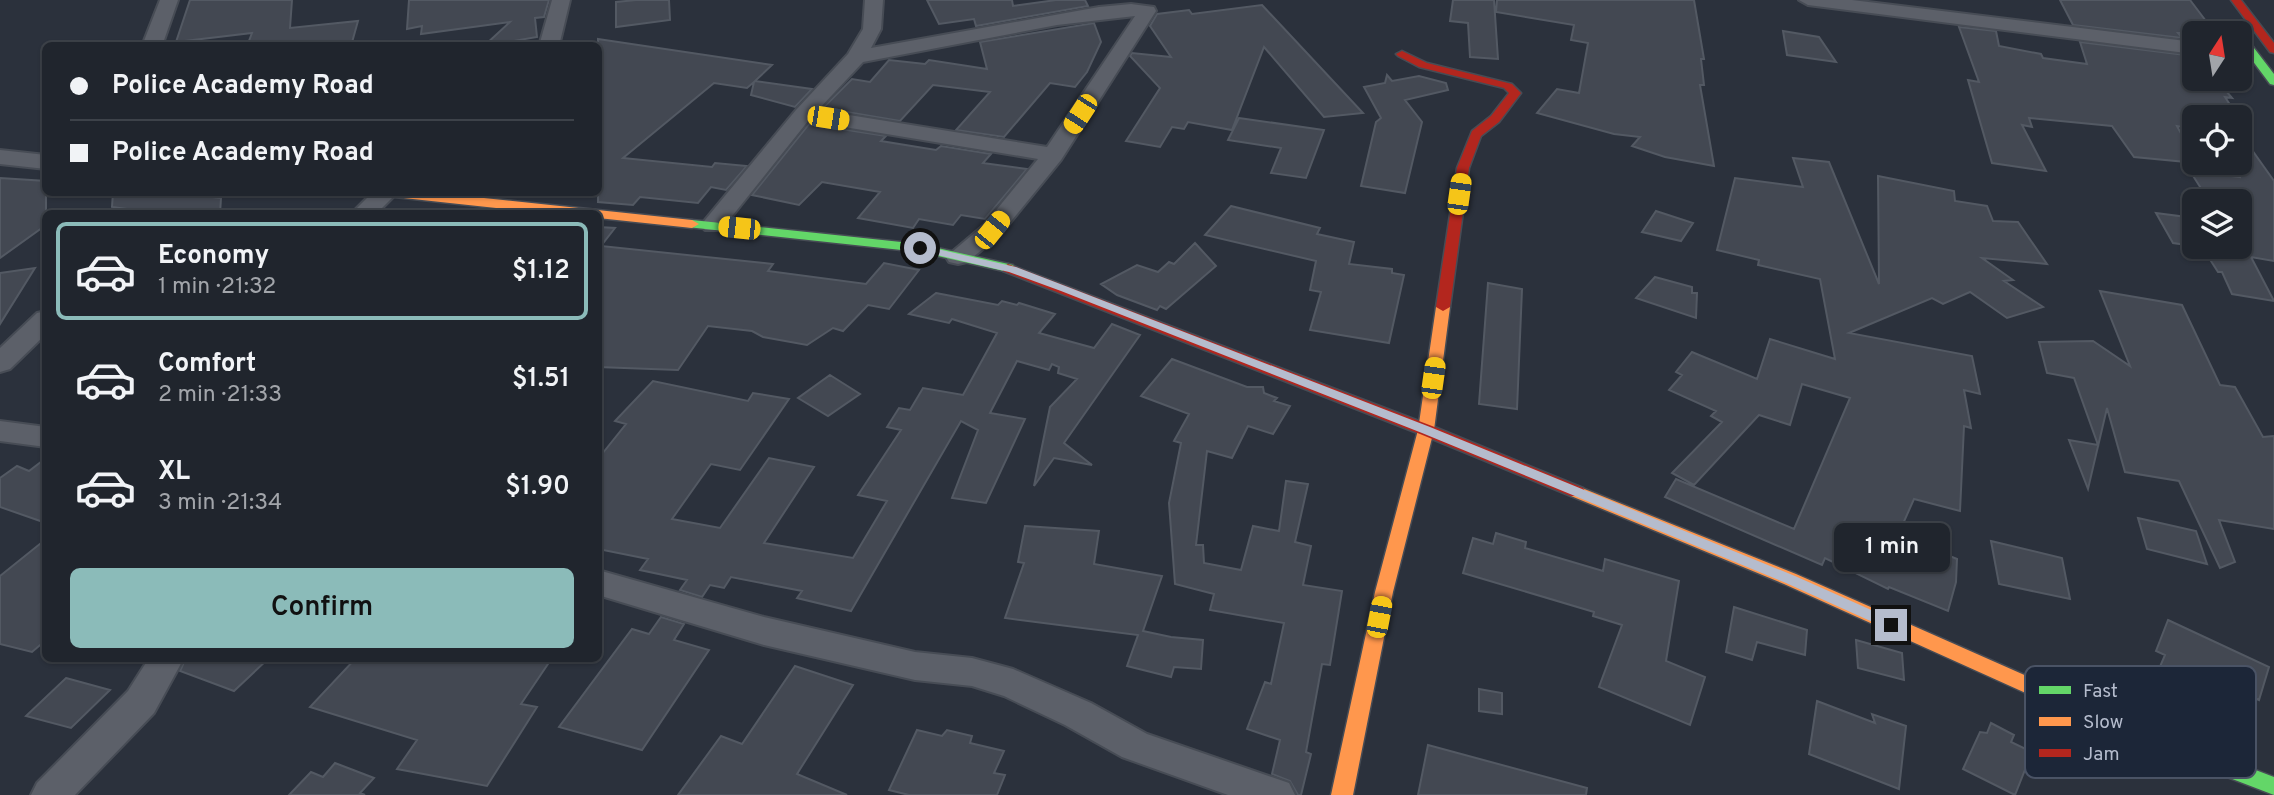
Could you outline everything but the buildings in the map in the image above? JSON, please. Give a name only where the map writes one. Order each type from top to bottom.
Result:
[{"type":"main road","points":[[2236,0],[2274,50]]},
{"type":"main road","points":[[1342,795],[1384,592],[1426,430],[1463,168],[1476,134],[1495,119],[1515,93],[1508,86],[1423,65],[1402,54]]},
{"type":"main road","points":[[2252,60],[2274,82]]},
{"type":"main road","points":[[458,196],[483,197],[564,210]]},
{"type":"main road","points":[[602,214],[920,248],[1013,269],[1426,430],[1790,579],[2025,685]]},
{"type":"main road","points":[[2251,778],[2274,787]]},
{"type":"street","points":[[153,42],[169,0]]},
{"type":"street","points":[[550,42],[561,0]]},
{"type":"street","points":[[713,225],[803,114],[856,57],[872,29],[874,0]]},
{"type":"street","points":[[1808,0],[2182,47]]},
{"type":"street","points":[[856,57],[1076,17],[1134,9],[1147,11],[1053,155],[992,230],[958,257]]},
{"type":"street","points":[[803,114],[1053,155]]},
{"type":"street","points":[[0,157],[42,162]]},
{"type":"street","points":[[366,210],[382,196]]},
{"type":"street","points":[[0,349],[42,321]]},
{"type":"street","points":[[0,363],[42,322]]},
{"type":"street","points":[[0,431],[42,436]]},
{"type":"street","points":[[602,583],[764,631],[915,666],[972,671],[1013,684],[1078,714],[1135,746],[1276,795]]},
{"type":"street","points":[[50,795],[141,702],[165,662]]},
{"type":"traffic: fast","points":[[2252,53],[2274,82]]},
{"type":"traffic: fast","points":[[692,224],[920,248],[1008,268]]},
{"type":"traffic: fast","points":[[2251,778],[2274,787]]},
{"type":"traffic: slow","points":[[423,196],[558,210]]},
{"type":"traffic: slow","points":[[602,215],[692,224]]},
{"type":"traffic: slow","points":[[1342,795],[1384,592],[1426,430],[1443,307]]},
{"type":"traffic: slow","points":[[1577,492],[1790,579],[2025,684]]},
{"type":"traffic: jam","points":[[2236,0],[2274,50]]},
{"type":"traffic: jam","points":[[1402,54],[1423,65],[1508,86],[1515,93],[1495,119],[1476,134],[1463,168],[1443,307]]},
{"type":"traffic: jam","points":[[1008,268],[1426,430],[1577,492]]},
{"type":"route","points":[[920,248],[1013,269],[1426,430],[1790,579],[1891,625]]}]
